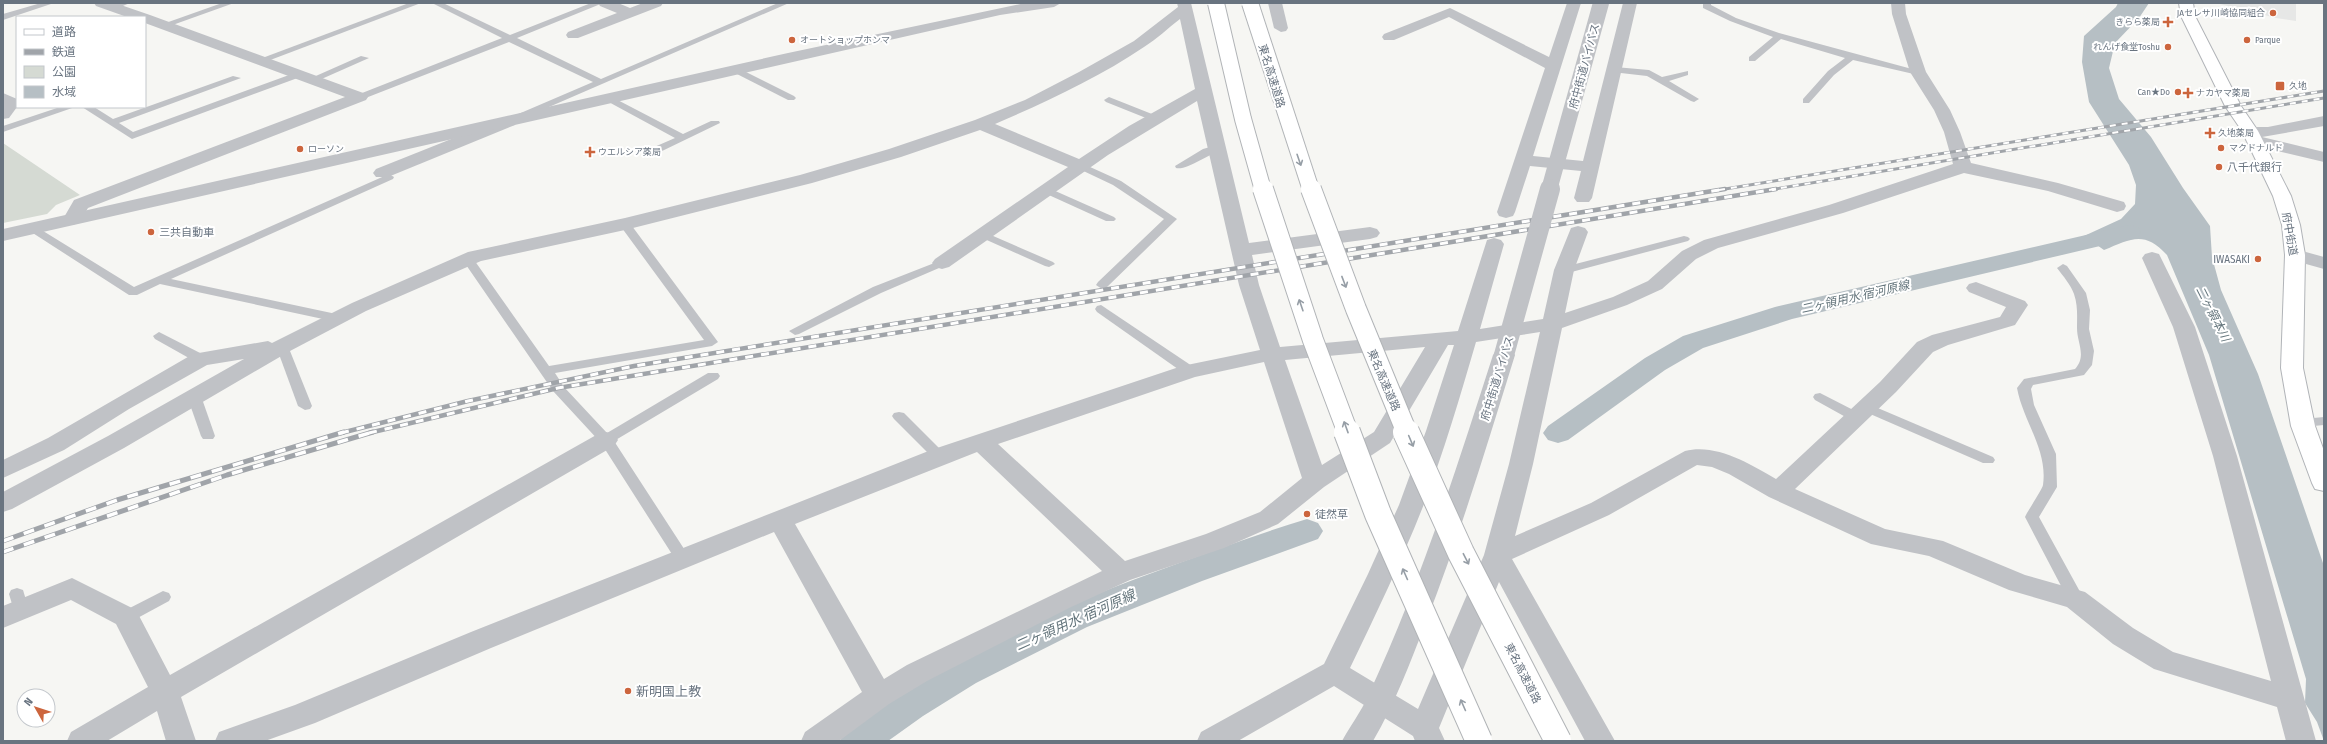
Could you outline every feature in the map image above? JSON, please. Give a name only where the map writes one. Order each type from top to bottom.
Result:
[{"type":"main road","points":[[1216,3],[1243,118],[1270,215],[1313,340],[1378,514],[1479,741]]},
{"type":"main road","name":"東名高速道路","points":[[1250,3],[1284,116],[1362,329],[1432,491],[1558,741]]},
{"type":"main road","name":"府中街道","points":[[2186,3],[2188,16],[2233,106],[2252,135],[2282,196],[2291,225],[2295,255],[2292,368],[2303,423],[2320,463],[2324,483]]},
{"type":"street","points":[[605,3],[630,13]]},
{"type":"street","points":[[572,35],[656,3]]},
{"type":"street","points":[[3,235],[1000,11],[1054,3]]},
{"type":"street","points":[[1275,3],[1281,28]]},
{"type":"street","points":[[1506,212],[1574,3]]},
{"type":"street","name":"府中街道バイパス","points":[[1358,741],[1380,702],[1429,580],[1462,488],[1504,355],[1601,3]]},
{"type":"street","points":[[1583,198],[1630,3]]},
{"type":"street","points":[[1898,3],[1899,14],[1918,72],[1942,110],[1952,132],[1963,167]]},
{"type":"street","points":[[113,4],[139,16]]},
{"type":"street","points":[[3,503],[116,442],[282,346],[337,318],[468,259],[625,224],[806,179],[895,153],[981,124],[1031,103],[1085,76],[1139,44],[1185,5],[1203,91],[1250,285],[1315,481]]},
{"type":"street","points":[[1389,36],[1450,12],[1554,66]]},
{"type":"street","points":[[146,18],[360,96]]},
{"type":"street","points":[[942,263],[984,235],[1079,165],[1154,118],[1203,91]]},
{"type":"street","points":[[72,219],[81,204],[360,96]]},
{"type":"street","points":[[3,98],[12,102],[3,114]]},
{"type":"street","points":[[386,175],[514,119]]},
{"type":"street","points":[[2252,135],[2324,121]]},
{"type":"street","points":[[981,124],[1079,165]]},
{"type":"street","points":[[2252,135],[2324,157]]},
{"type":"street","points":[[1522,160],[1590,167]]},
{"type":"street","points":[[230,741],[305,714],[682,558],[939,456],[982,443],[1190,371],[1272,354],[1454,338],[1553,324],[1620,301],[1655,285],[1688,255],[1711,244],[1836,210],[1963,167],[2052,187],[2117,206]]},
{"type":"street","points":[[1334,672],[1427,735],[1497,555],[1521,464],[1564,270],[1578,232]]},
{"type":"street","points":[[1242,250],[1370,233]]},
{"type":"street","points":[[830,737],[879,696],[954,654],[1121,573],[1215,541],[1269,518],[1315,481],[1382,437],[1454,338],[1494,244]]},
{"type":"street","points":[[2295,255],[2324,263]]},
{"type":"street","points":[[2152,258],[2184,327],[2225,456],[2301,741]]},
{"type":"street","points":[[1778,491],[1861,412],[1925,347],[1940,340],[2008,321],[2018,305],[1976,288]]},
{"type":"street","points":[[1212,741],[1334,672],[1397,540],[1440,424],[1454,338]]},
{"type":"street","points":[[3,470],[56,444],[121,404],[200,360],[282,346]]},
{"type":"street","points":[[82,741],[606,440]]},
{"type":"street","points":[[982,443],[1121,573]]},
{"type":"street","points":[[1497,555],[1600,510],[1693,457],[1706,457],[1724,462],[1778,491],[1880,537],[1934,548],[2018,583],[2076,599],[2124,636],[2164,661],[2290,699]]},
{"type":"street","points":[[780,520],[879,696]]},
{"type":"street","points":[[1497,555],[1600,741]]},
{"type":"street","points":[[14,607],[72,588],[126,617],[165,692],[181,741]]},
{"type":"lane","points":[[3,17],[50,3]]},
{"type":"lane","points":[[164,25],[230,3]]},
{"type":"lane","points":[[262,60],[417,3]]},
{"type":"lane","points":[[436,3],[600,82]]},
{"type":"lane","points":[[360,96],[599,3]]},
{"type":"lane","points":[[514,119],[785,3]]},
{"type":"lane","points":[[1707,3],[1706,6],[1726,18],[1778,36],[1851,57],[1918,72]]},
{"type":"lane","points":[[1752,60],[1778,36]]},
{"type":"lane","points":[[1806,101],[1832,73],[1851,57]]},
{"type":"lane","points":[[88,108],[132,136],[364,58]]},
{"type":"lane","points":[[736,70],[791,98]]},
{"type":"lane","points":[[1615,70],[1649,73],[1694,99]]},
{"type":"lane","points":[[1661,80],[1685,73]]},
{"type":"lane","points":[[111,123],[236,78]]},
{"type":"lane","points":[[608,98],[683,138]]},
{"type":"lane","points":[[1109,100],[1154,118]]},
{"type":"lane","points":[[3,129],[67,108]]},
{"type":"lane","points":[[656,150],[715,124]]},
{"type":"lane","points":[[1180,166],[1207,151],[1217,148]]},
{"type":"lane","points":[[1079,165],[1117,182],[1171,219],[1102,285]]},
{"type":"lane","points":[[31,228],[133,292],[386,175]]},
{"type":"lane","points":[[1044,190],[1110,219]]},
{"type":"lane","points":[[546,371],[712,342],[625,224]]},
{"type":"lane","points":[[984,235],[1049,264]]},
{"type":"lane","points":[[1564,270],[1684,239]]},
{"type":"lane","points":[[468,259],[566,399],[606,440],[682,558]]},
{"type":"lane","points":[[795,331],[877,290],[942,263]]},
{"type":"lane","points":[[2063,268],[2080,293],[2084,310],[2083,329],[2088,351],[2086,365],[2079,372],[2029,382],[2024,388],[2027,405],[2050,454],[2050,487],[2038,504],[2032,517],[2076,599]]},
{"type":"lane","points":[[157,280],[337,318]]},
{"type":"lane","points":[[1101,309],[1190,371]]},
{"type":"lane","points":[[159,336],[200,360]]},
{"type":"lane","points":[[282,346],[305,406]]},
{"type":"lane","points":[[606,440],[713,376]]},
{"type":"lane","points":[[194,396],[208,436]]},
{"type":"lane","points":[[1820,397],[1988,460]]},
{"type":"lane","points":[[899,416],[939,456]]},
{"type":"lane","points":[[2303,423],[2324,421]]},
{"type":"lane","points":[[126,617],[163,597]]},
{"type":"shaded area","points":[[2216,3],[2296,3],[2296,21],[2276,18]]},
{"type":"green space","points":[[3,143],[80,195],[56,205],[47,214],[3,223]]},
{"type":"water","name":"二ヶ領本川","points":[[2118,3],[2149,3],[2139,18],[2115,43],[2109,68],[2119,99],[2151,137],[2183,188],[2210,226],[2212,257],[2221,290],[2258,374],[2324,566],[2324,741],[2317,722],[2305,703],[2306,679],[2209,355],[2167,255],[2159,247],[2144,240],[2130,240],[2104,250],[2084,236],[2121,219],[2135,204],[2136,185],[2129,165],[2089,102],[2082,62],[2084,36],[2116,7]]},
{"type":"waterway","name":"二ヶ領用水 宿河原線","points":[[1558,433],[1655,364],[1693,342],[1784,313],[2129,232]]},
{"type":"waterway","name":"二ヶ領用水 宿河原線","points":[[859,741],[910,705],[963,673],[1018,644],[1074,618],[1132,594],[1307,531]]},
{"type":"railway","points":[[1719,190],[2324,91]]},
{"type":"railway","points":[[1769,190],[2324,98]]},
{"type":"railway","points":[[341,433],[468,401],[634,366],[1725,189]]},
{"type":"railway","points":[[372,432],[558,388],[1776,189]]},
{"type":"railway","points":[[3,541],[117,500],[344,432]]},
{"type":"railway","points":[[3,552],[227,475],[372,432]]},
{"type":"place","name":"JAセレサ川崎協同組合","points":[[2273,13]]},
{"type":"place","name":"きらら薬局","points":[[2168,22]]},
{"type":"place","name":"オートショップホンマ","points":[[792,40]]},
{"type":"place","name":"Parque","points":[[2247,40]]},
{"type":"place","name":"れんげ食堂Toshu","points":[[2168,47]]},
{"type":"place","name":"久地","points":[[2280,86]]},
{"type":"place","name":"Can★Do","points":[[2178,92]]},
{"type":"place","name":"ナカヤマ薬局","points":[[2188,93]]},
{"type":"place","name":"久地薬局","points":[[2210,133]]},
{"type":"place","name":"マクドナルド","points":[[2221,148]]},
{"type":"place","name":"ローソン","points":[[300,149]]},
{"type":"place","name":"ウエルシア薬局","points":[[590,152]]},
{"type":"place","name":"八千代銀行","points":[[2219,167]]},
{"type":"place","name":"三共自動車","points":[[151,232]]},
{"type":"place","name":"IWASAKI","points":[[2258,259]]},
{"type":"place","name":"徒然草","points":[[1307,514]]},
{"type":"place","name":"新明国上教","points":[[628,691]]}]
